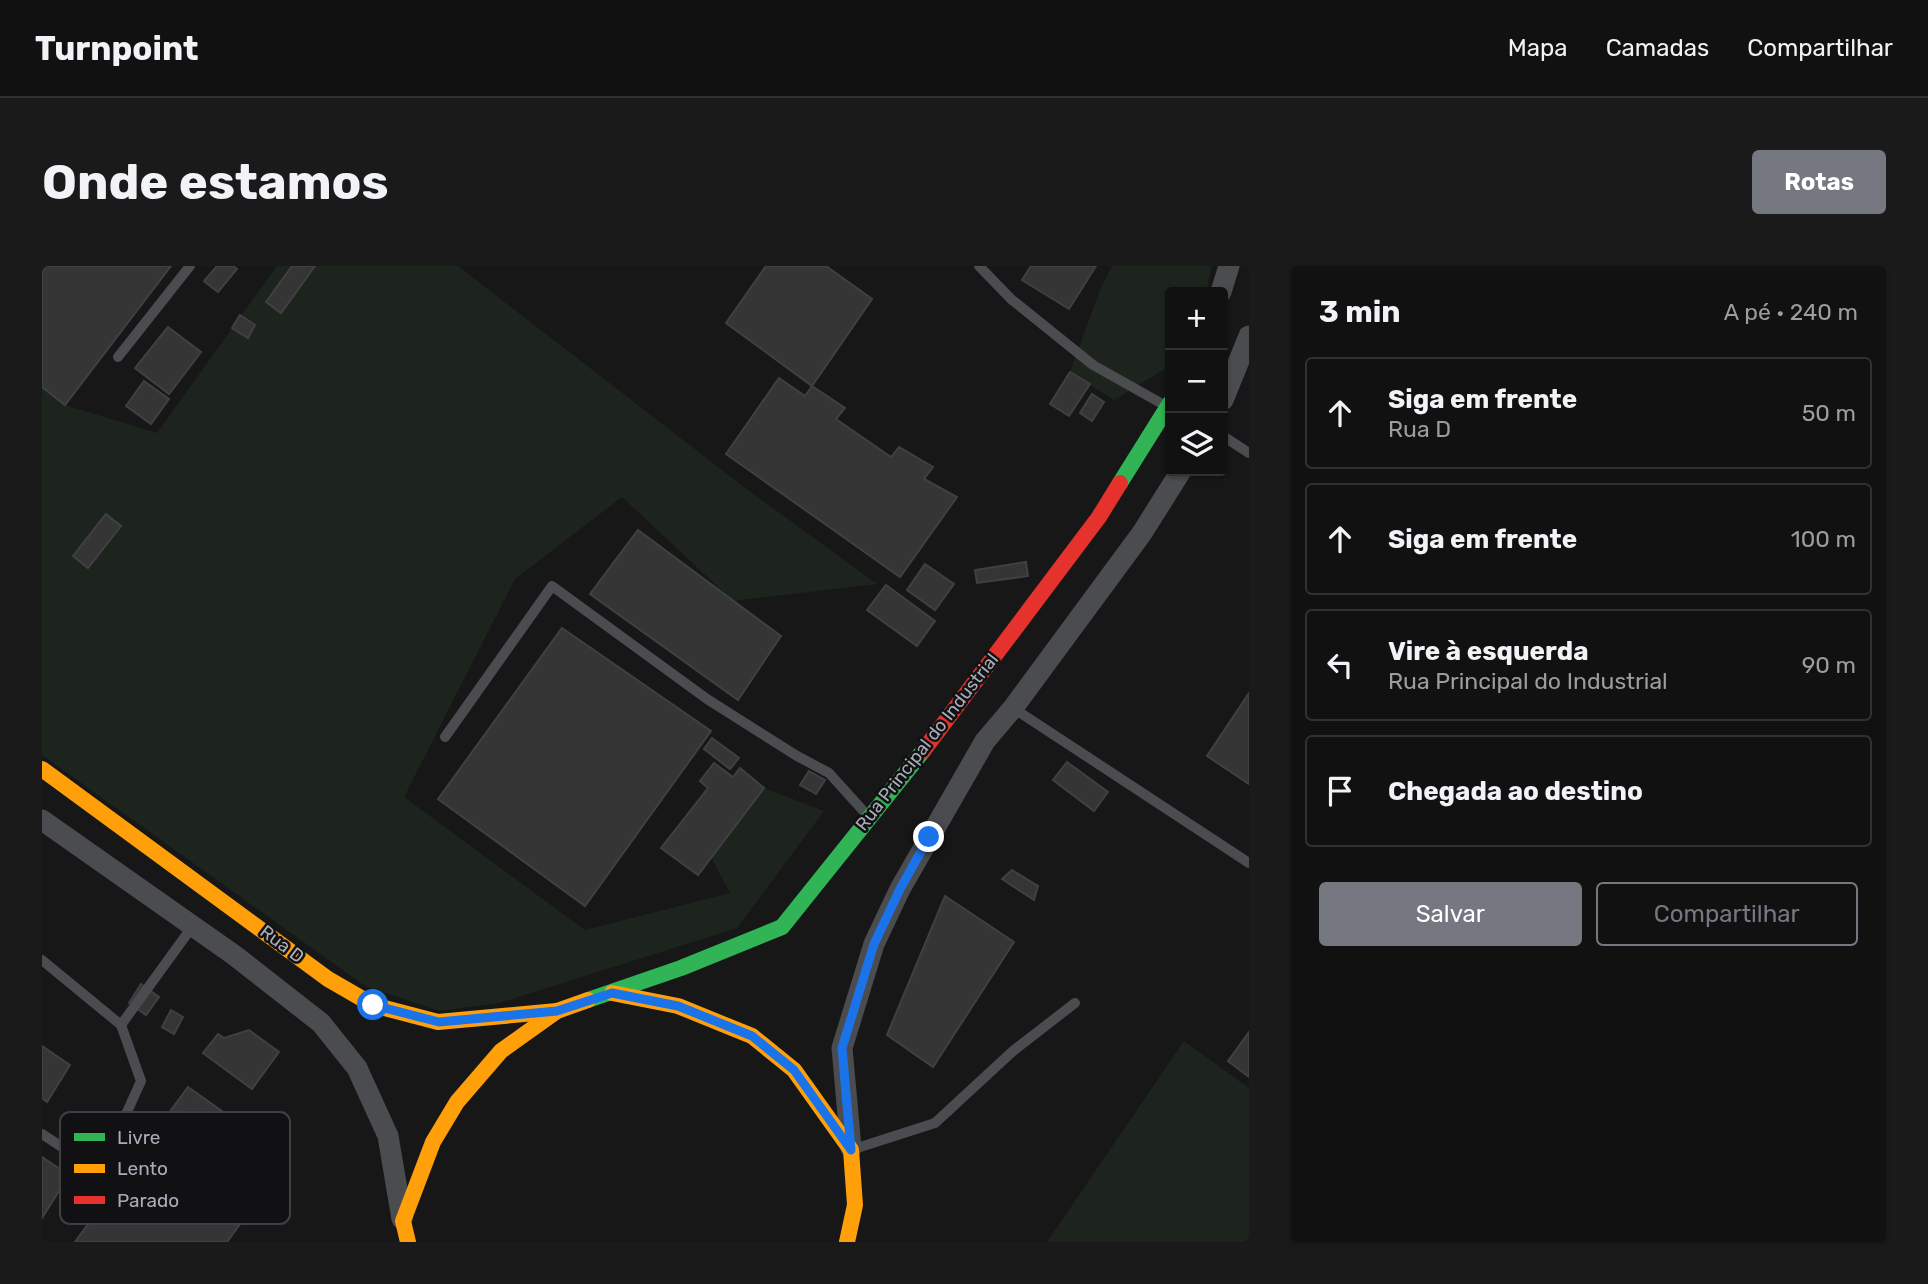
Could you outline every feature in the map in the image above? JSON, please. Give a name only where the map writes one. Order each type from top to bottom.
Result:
[{"type":"street","points":[[1223,287],[1229,266]]},
{"type":"street","points":[[1228,388],[1249,336]]},
{"type":"street","name":"Rua Principal do Industrial","points":[[557,1011],[612,993],[782,927],[948,719],[1099,517],[1166,413]]},
{"type":"street","points":[[864,1242],[855,1205],[842,1048],[874,944],[900,889],[985,741],[1013,708],[1142,533],[1178,476]]},
{"type":"street","name":"Rua D","points":[[42,769],[328,979],[373,1005],[439,1022],[557,1011]]},
{"type":"street","points":[[42,820],[321,1023],[357,1068],[388,1136],[405,1232]]},
{"type":"street","points":[[612,993],[678,1006],[752,1036],[794,1070],[851,1150]]},
{"type":"street","points":[[405,1232],[433,1142],[457,1102],[501,1051],[557,1011]]},
{"type":"street","points":[[847,1242],[855,1205]]},
{"type":"lane","points":[[118,357],[190,266]]},
{"type":"lane","points":[[979,266],[1011,299],[1093,365],[1165,403]]},
{"type":"lane","points":[[1228,439],[1249,453]]},
{"type":"lane","points":[[445,737],[552,586],[707,699],[829,773],[869,817]]},
{"type":"lane","points":[[1013,708],[1249,863]]},
{"type":"lane","points":[[121,1025],[192,927]]},
{"type":"lane","points":[[42,960],[121,1025],[141,1081],[127,1112]]},
{"type":"lane","points":[[851,1150],[935,1123],[1013,1051],[1075,1003]]},
{"type":"lane","points":[[42,1134],[60,1146]]},
{"type":"shaded area","points":[[277,266],[458,266],[744,487],[877,584],[733,601],[622,497],[515,579],[404,797],[585,930],[730,893],[711,857],[764,788],[824,811],[737,928],[499,1003],[440,1011],[365,986],[42,755],[42,387],[65,405],[157,433]]},
{"type":"shaded area","points":[[1112,266],[1212,266],[1207,287],[1165,287],[1165,369],[1114,400],[1070,372],[1100,290]]},
{"type":"shaded area","points":[[1184,1041],[1249,1088],[1249,1242],[1047,1242]]},
{"type":"building","points":[[47,266],[171,266],[65,405],[42,387],[42,272]]},
{"type":"building","points":[[217,266],[233,266],[237,269],[218,292],[204,281]]},
{"type":"building","points":[[292,266],[315,266],[281,313],[266,302]]},
{"type":"building","points":[[766,266],[826,266],[872,299],[812,386],[726,323]]},
{"type":"building","points":[[1031,266],[1096,266],[1069,309],[1022,280]]},
{"type":"building","points":[[240,315],[255,325],[248,338],[232,328]]},
{"type":"building","points":[[168,327],[201,352],[169,394],[135,368]]},
{"type":"building","points":[[1070,372],[1090,384],[1069,416],[1050,404]]},
{"type":"building","points":[[779,378],[805,396],[812,386],[845,408],[836,419],[891,457],[899,447],[933,467],[924,479],[957,497],[900,577],[726,454]]},
{"type":"building","points":[[144,381],[169,399],[151,424],[126,406]]},
{"type":"building","points":[[1092,394],[1104,402],[1092,421],[1080,413]]},
{"type":"building","points":[[106,514],[121,526],[88,568],[73,556]]},
{"type":"building","points":[[638,530],[781,636],[738,700],[590,594]]},
{"type":"building","points":[[1026,562],[1028,576],[977,583],[975,570]]},
{"type":"building","points":[[925,564],[954,584],[935,610],[907,590]]},
{"type":"building","points":[[886,585],[935,621],[917,646],[867,610]]},
{"type":"building","points":[[562,628],[711,731],[585,906],[438,799]]},
{"type":"building","points":[[1249,693],[1249,784],[1207,756]]},
{"type":"building","points":[[712,738],[739,758],[730,769],[704,749]]},
{"type":"building","points":[[1067,762],[1108,792],[1094,811],[1053,780]]},
{"type":"building","points":[[714,763],[733,777],[740,768],[764,788],[698,875],[661,848],[708,788],[700,781]]},
{"type":"building","points":[[809,771],[825,780],[816,794],[800,785]]},
{"type":"building","points":[[1012,870],[1038,886],[1034,900],[1002,879]]},
{"type":"building","points":[[945,896],[1014,942],[933,1067],[887,1035]]},
{"type":"building","points":[[141,984],[159,997],[146,1015],[129,1003]]},
{"type":"building","points":[[171,1010],[183,1017],[174,1034],[162,1027]]},
{"type":"building","points":[[249,1030],[279,1052],[252,1089],[203,1053],[218,1034],[224,1038]]},
{"type":"building","points":[[1249,1032],[1249,1077],[1228,1061]]},
{"type":"building","points":[[42,1046],[70,1065],[47,1102],[42,1098]]},
{"type":"building","points":[[188,1087],[223,1112],[170,1112]]},
{"type":"building","points":[[42,1157],[60,1169],[60,1189],[42,1218]]},
{"type":"building","points":[[88,1224],[240,1224],[227,1242],[75,1242]]},
{"type":"traffic: fast","points":[[1120,483],[1165,411]]},
{"type":"traffic: fast","points":[[588,1000],[681,968],[782,927],[923,751]]},
{"type":"traffic: slow","points":[[42,769],[328,979],[373,1005],[438,1022],[557,1011]]},
{"type":"traffic: slow","points":[[612,993],[678,1006],[752,1036],[794,1070],[851,1150],[855,1205],[847,1242]]},
{"type":"traffic: slow","points":[[408,1242],[403,1221],[433,1142],[457,1102],[501,1051],[557,1011],[588,1000]]},
{"type":"traffic: jam","points":[[923,751],[1099,517],[1120,483]]},
{"type":"route","points":[[373,1005],[439,1022],[557,1011],[612,993],[678,1006],[752,1036],[794,1070],[851,1150],[842,1048],[874,944],[929,837]]}]
